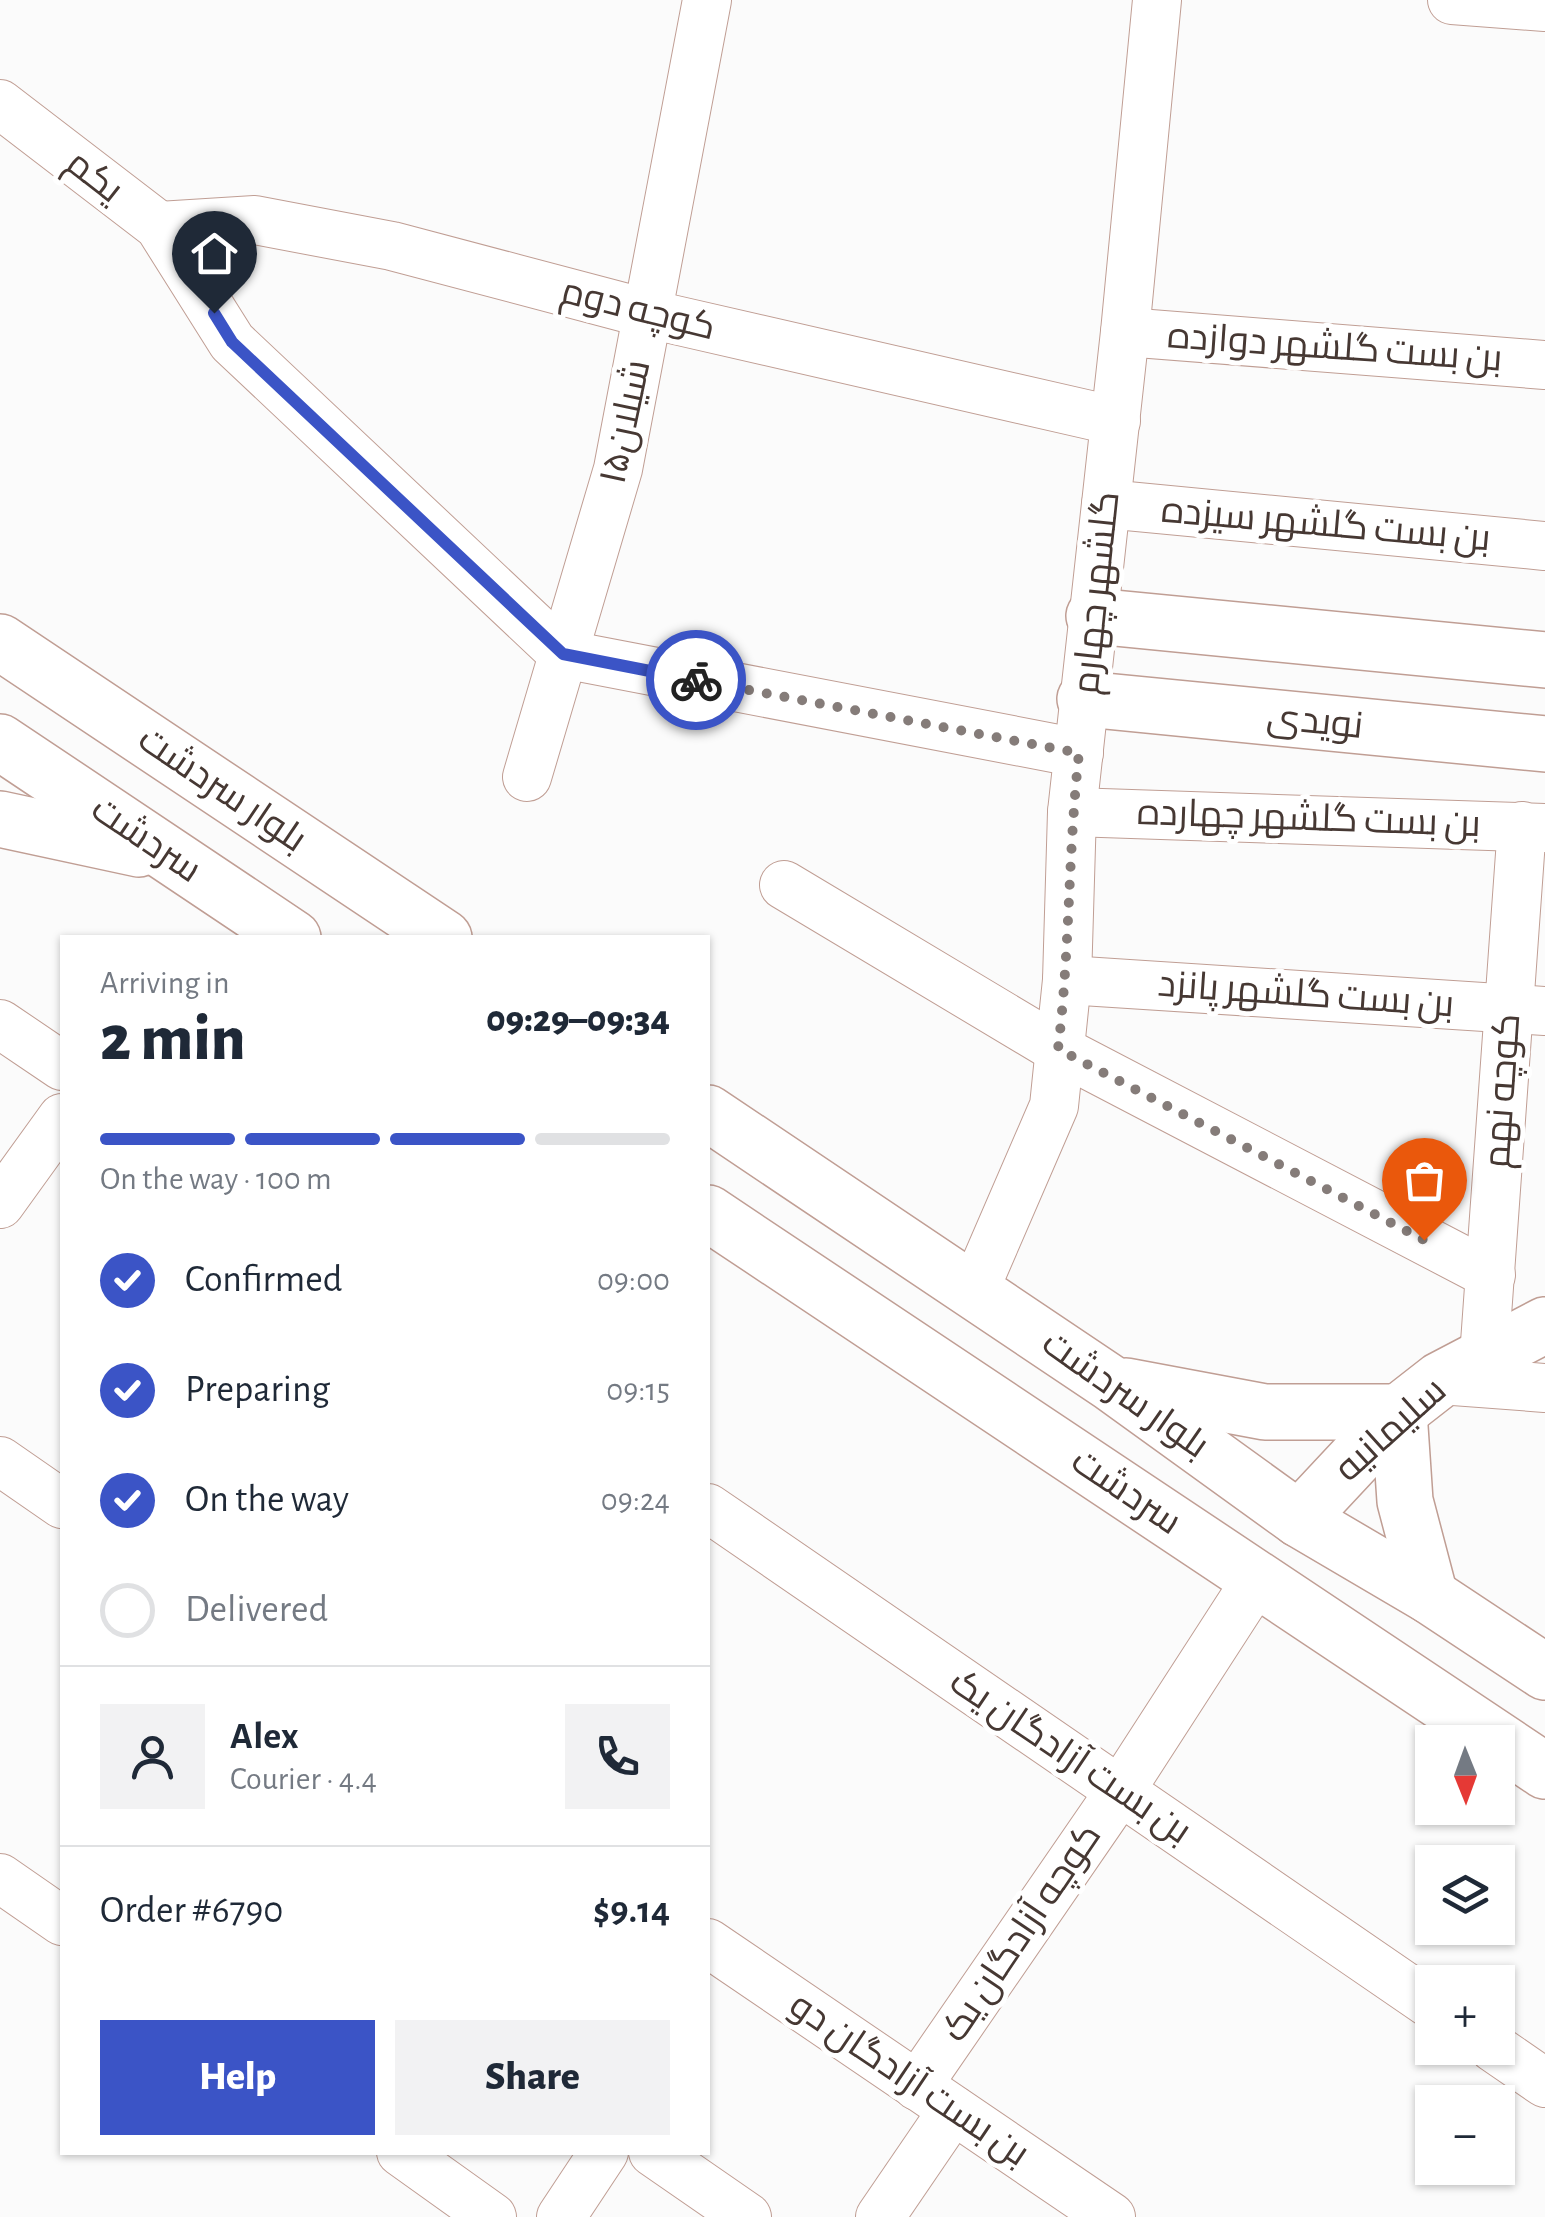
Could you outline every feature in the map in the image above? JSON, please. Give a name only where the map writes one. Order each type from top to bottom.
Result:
[{"type":"main road","points":[[1094,616],[1545,660]]},
{"type":"main road","name":"بلوار سردشت","points":[[0,642],[440,935]]},
{"type":"main road","name":"نویدی","points":[[1085,699],[1545,744]]},
{"type":"main road","name":"سردشت","points":[[0,742],[289,935]]},
{"type":"main road","points":[[0,818],[169,855]]},
{"type":"main road","name":"بلوار سردشت","points":[[710,1114],[1112,1384],[1299,1519],[1430,1596],[1545,1672]]},
{"type":"main road","name":"سردشت","points":[[710,1215],[1545,1771]]},
{"type":"main road","name":"سلیمانیه","points":[[1258,1579],[1299,1519],[1441,1383],[1545,1325]]},
{"type":"main road","points":[[1112,1384],[1265,1412],[1441,1383],[1405,1501],[1430,1596]]},
{"type":"street","name":"شیلان۱۵","points":[[527,777],[618,469],[706,0]]},
{"type":"street","name":"گلشهر چهارم","points":[[974,1291],[1054,1106],[1067,980],[1072,812],[1116,422],[1157,0]]},
{"type":"street","points":[[1452,0],[1545,6]]},
{"type":"street","name":"یکم","points":[[0,104],[159,226],[232,342],[563,654]]},
{"type":"street","name":"کوچه دوم","points":[[159,226],[255,220],[392,246],[649,314],[1116,422]]},
{"type":"street","name":"بن بست گلشهر دوازده","points":[[1125,332],[1545,364]]},
{"type":"street","name":"بن بست گلشهر سیزده","points":[[1106,504],[1545,546]]},
{"type":"street","points":[[563,654],[1079,753]]},
{"type":"street","name":"بن بست گلشهر چهارده","points":[[1072,812],[1534,827]]},
{"type":"street","name":"کوچه نهم","points":[[1441,1383],[1490,1275],[1527,1009],[1534,827]]},
{"type":"street","points":[[784,885],[1058,1049],[1490,1275]]},
{"type":"street","name":"بن بست گلشهر پانزد","points":[[1067,980],[1527,1009]]},
{"type":"street","points":[[0,1024],[60,1065]]},
{"type":"street","points":[[0,1204],[60,1121]]},
{"type":"street","points":[[1441,1383],[1545,1388]]},
{"type":"street","points":[[0,1462],[60,1503]]},
{"type":"street","name":"بن بست آزادگان یک","points":[[710,1509],[1415,1994]]},
{"type":"street","name":"کوچه آزادگان یک","points":[[880,2217],[935,2098],[1120,1791],[1258,1579]]},
{"type":"street","points":[[0,1878],[60,1919]]},
{"type":"street","name":"بن بست آزادگان دو","points":[[710,1944],[1111,2217]]},
{"type":"street","points":[[1515,2062],[1545,2082]]},
{"type":"street","points":[[561,2217],[602,2155]]},
{"type":"street","points":[[657,2155],[747,2217]]},
{"type":"street","points":[[431,2161],[492,2217]]},
{"type":"way so far","points":[[696,680],[1079,753],[1072,812],[1067,980],[1058,1049],[1424,1240]]},
{"type":"route","points":[[214,313],[232,342],[563,654],[696,680]]}]
